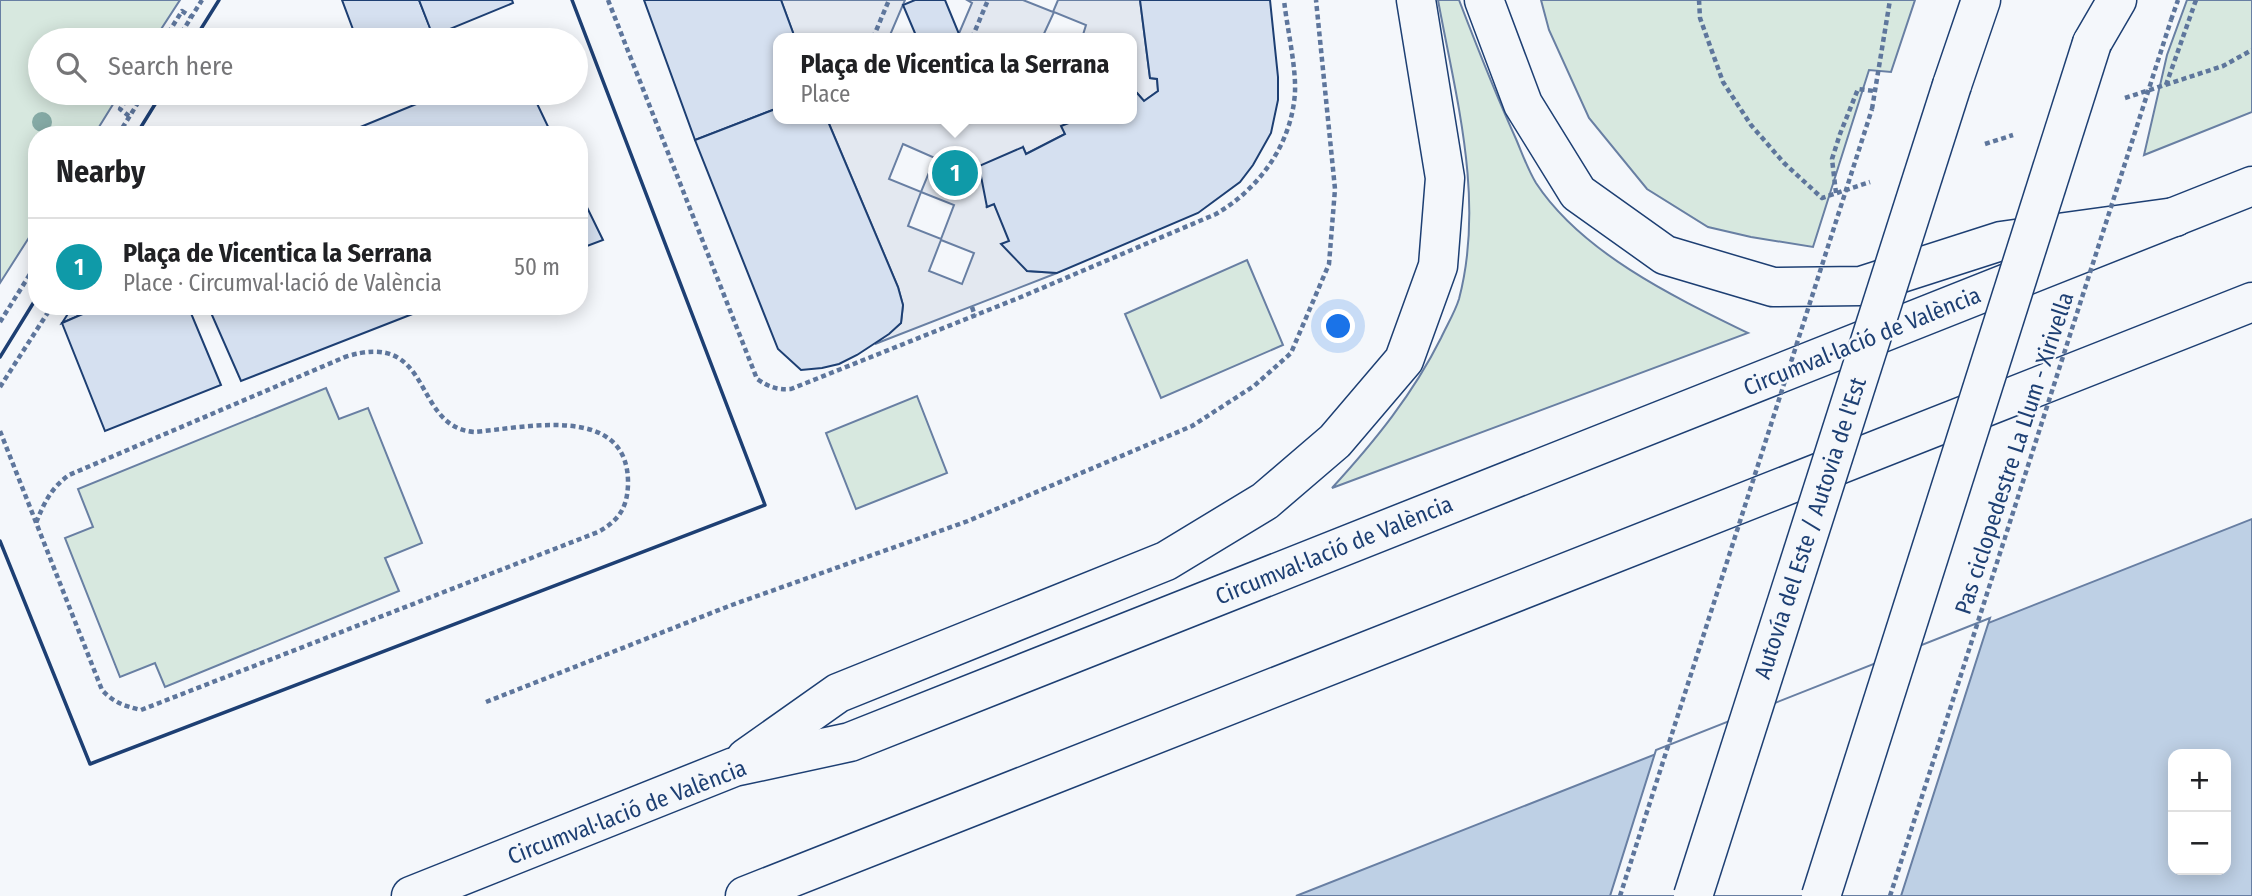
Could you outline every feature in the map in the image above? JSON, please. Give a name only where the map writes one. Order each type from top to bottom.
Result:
[{"type":"highway","points":[[734,767],[838,693],[1166,561],[1265,501],[1335,441],[1404,360],[1438,266],[1445,177],[1416,0]]},
{"type":"highway","points":[[1484,0],[1523,104],[1578,193],[1665,255],[1773,287],[1861,286],[2001,241],[2175,217]]},
{"type":"highway","name":"Autovía del Este / Autovia de l'Est","points":[[1693,896],[1981,0]]},
{"type":"highway","points":[[1821,896],[2092,43],[2117,0]]},
{"type":"highway","name":"Circumval·lació de València","points":[[411,896],[734,767],[850,742],[2252,187]]},
{"type":"highway","points":[[745,896],[2252,302]]},
{"type":"path","points":[[184,28],[202,0]]},
{"type":"path","points":[[608,0],[757,379],[770,388],[791,389],[975,316],[1216,214],[1247,193],[1282,145],[1290,125],[1295,90],[1284,0]]},
{"type":"path","points":[[875,33],[889,0]]},
{"type":"path","points":[[974,33],[988,0]]},
{"type":"path","points":[[486,702],[729,606],[968,521],[1192,426],[1254,386],[1291,353],[1329,264],[1335,189],[1316,0]]},
{"type":"path","points":[[1620,896],[1872,109],[1890,0]]},
{"type":"path","name":"Pas ciclopedestre La Llum - Xirivella","points":[[1890,896],[2178,0]]},
{"type":"path","points":[[2166,85],[2196,0]]},
{"type":"path","points":[[171,28],[182,11],[191,17]]},
{"type":"path","points":[[1836,193],[1832,159],[1840,134],[1858,89],[1874,91]]},
{"type":"path","points":[[123,105],[120,110],[130,116]]},
{"type":"path","points":[[123,126],[137,105]]},
{"type":"path","points":[[0,322],[28,277]]},
{"type":"path","points":[[972,307],[975,316]]},
{"type":"path","points":[[0,387],[46,315]]},
{"type":"path","points":[[0,431],[36,523],[102,690],[110,699],[123,706],[141,710],[598,532],[613,524],[622,512],[628,476],[622,455],[613,442],[580,426],[461,431],[449,425],[405,361],[397,355],[365,350],[69,475],[47,496],[36,523]]},
{"type":"shaded area","points":[[0,0],[180,0],[162,28],[28,28],[28,105],[113,105],[100,126],[28,126],[28,239],[0,283]]},
{"type":"shaded area","points":[[781,0],[905,0],[891,33],[793,33]]},
{"type":"shaded area","points":[[967,0],[1023,0],[1053,12],[1058,0],[1140,0],[1150,78],[1157,79],[1158,91],[1144,101],[1137,93],[1137,33],[1084,33],[1086,25],[1054,12],[1044,33],[959,33],[972,3]]},
{"type":"shaded area","points":[[1438,0],[1459,0],[1528,167],[1536,183],[1555,208],[1578,231],[1632,271],[1748,333],[1332,488],[1406,398],[1430,359],[1459,299],[1466,262],[1469,187],[1459,112]]},
{"type":"shaded area","points":[[1541,0],[1915,0],[1891,72],[1869,70],[1813,247],[1708,227],[1647,189],[1589,118],[1549,30]]},
{"type":"shaded area","points":[[2187,0],[2252,0],[2252,112],[2144,155],[2167,55]]},
{"type":"shaded area","points":[[829,124],[1067,124],[1062,126],[1065,134],[1026,154],[1023,147],[987,206],[994,204],[1027,271],[1057,273],[875,344],[901,323],[903,305],[898,287]],"holes":[[[903,144],[935,158],[921,192],[889,179]],[[921,192],[954,205],[941,239],[908,226]],[[941,240],[974,253],[962,284],[929,271]]]},
{"type":"shaded area","points":[[1247,260],[1283,345],[1161,398],[1125,314]]},
{"type":"shaded area","points":[[326,388],[339,419],[368,408],[422,543],[385,558],[399,591],[165,687],[155,663],[120,677],[65,538],[93,527],[78,489]]},
{"type":"shaded area","points":[[917,396],[947,473],[856,509],[826,433]]},
{"type":"water","points":[[2252,519],[2252,896],[1296,896]]},
{"type":"pier","points":[[1990,618],[1901,896],[1610,896],[1656,750]]},
{"type":"building","points":[[342,0],[419,0],[430,28],[352,28]]},
{"type":"building","points":[[419,0],[512,0],[513,3],[452,28],[430,28]]},
{"type":"building","points":[[644,0],[781,0],[793,33],[773,33],[773,110],[695,140]]},
{"type":"building","points":[[915,0],[945,0],[959,33],[915,33],[903,5]]},
{"type":"building","points":[[1140,0],[1270,0],[1278,100],[1271,133],[1240,182],[1198,213],[1057,273],[1027,271],[1001,244],[1009,241],[994,204],[987,207],[979,166],[1023,147],[1026,154],[1065,134],[1061,126],[1066,124],[1137,124],[1137,93],[1144,101],[1158,91],[1157,79],[1150,78]]},
{"type":"building","points":[[414,105],[538,105],[548,126],[363,126]]},
{"type":"building","points":[[773,110],[773,124],[829,124],[898,287],[903,305],[901,323],[889,334],[839,364],[801,370],[778,349],[695,140]]},
{"type":"building","points":[[588,209],[603,240],[588,246]]},
{"type":"building","points":[[67,315],[80,315],[62,323]]},
{"type":"building","points":[[80,315],[192,315],[221,385],[105,431],[62,323]]},
{"type":"building","points":[[212,315],[410,315],[241,381]]},
{"type":"wall","points":[[202,28],[219,0]]},
{"type":"wall","points":[[572,0],[583,28]]},
{"type":"wall","points":[[0,541],[90,764],[765,505],[588,42]]},
{"type":"wall","points":[[142,126],[155,105]]},
{"type":"wall","points":[[0,357],[28,312]]},
{"type":"place","name":"Plaça de Vicentica la Serrana","points":[[955,173]]}]
